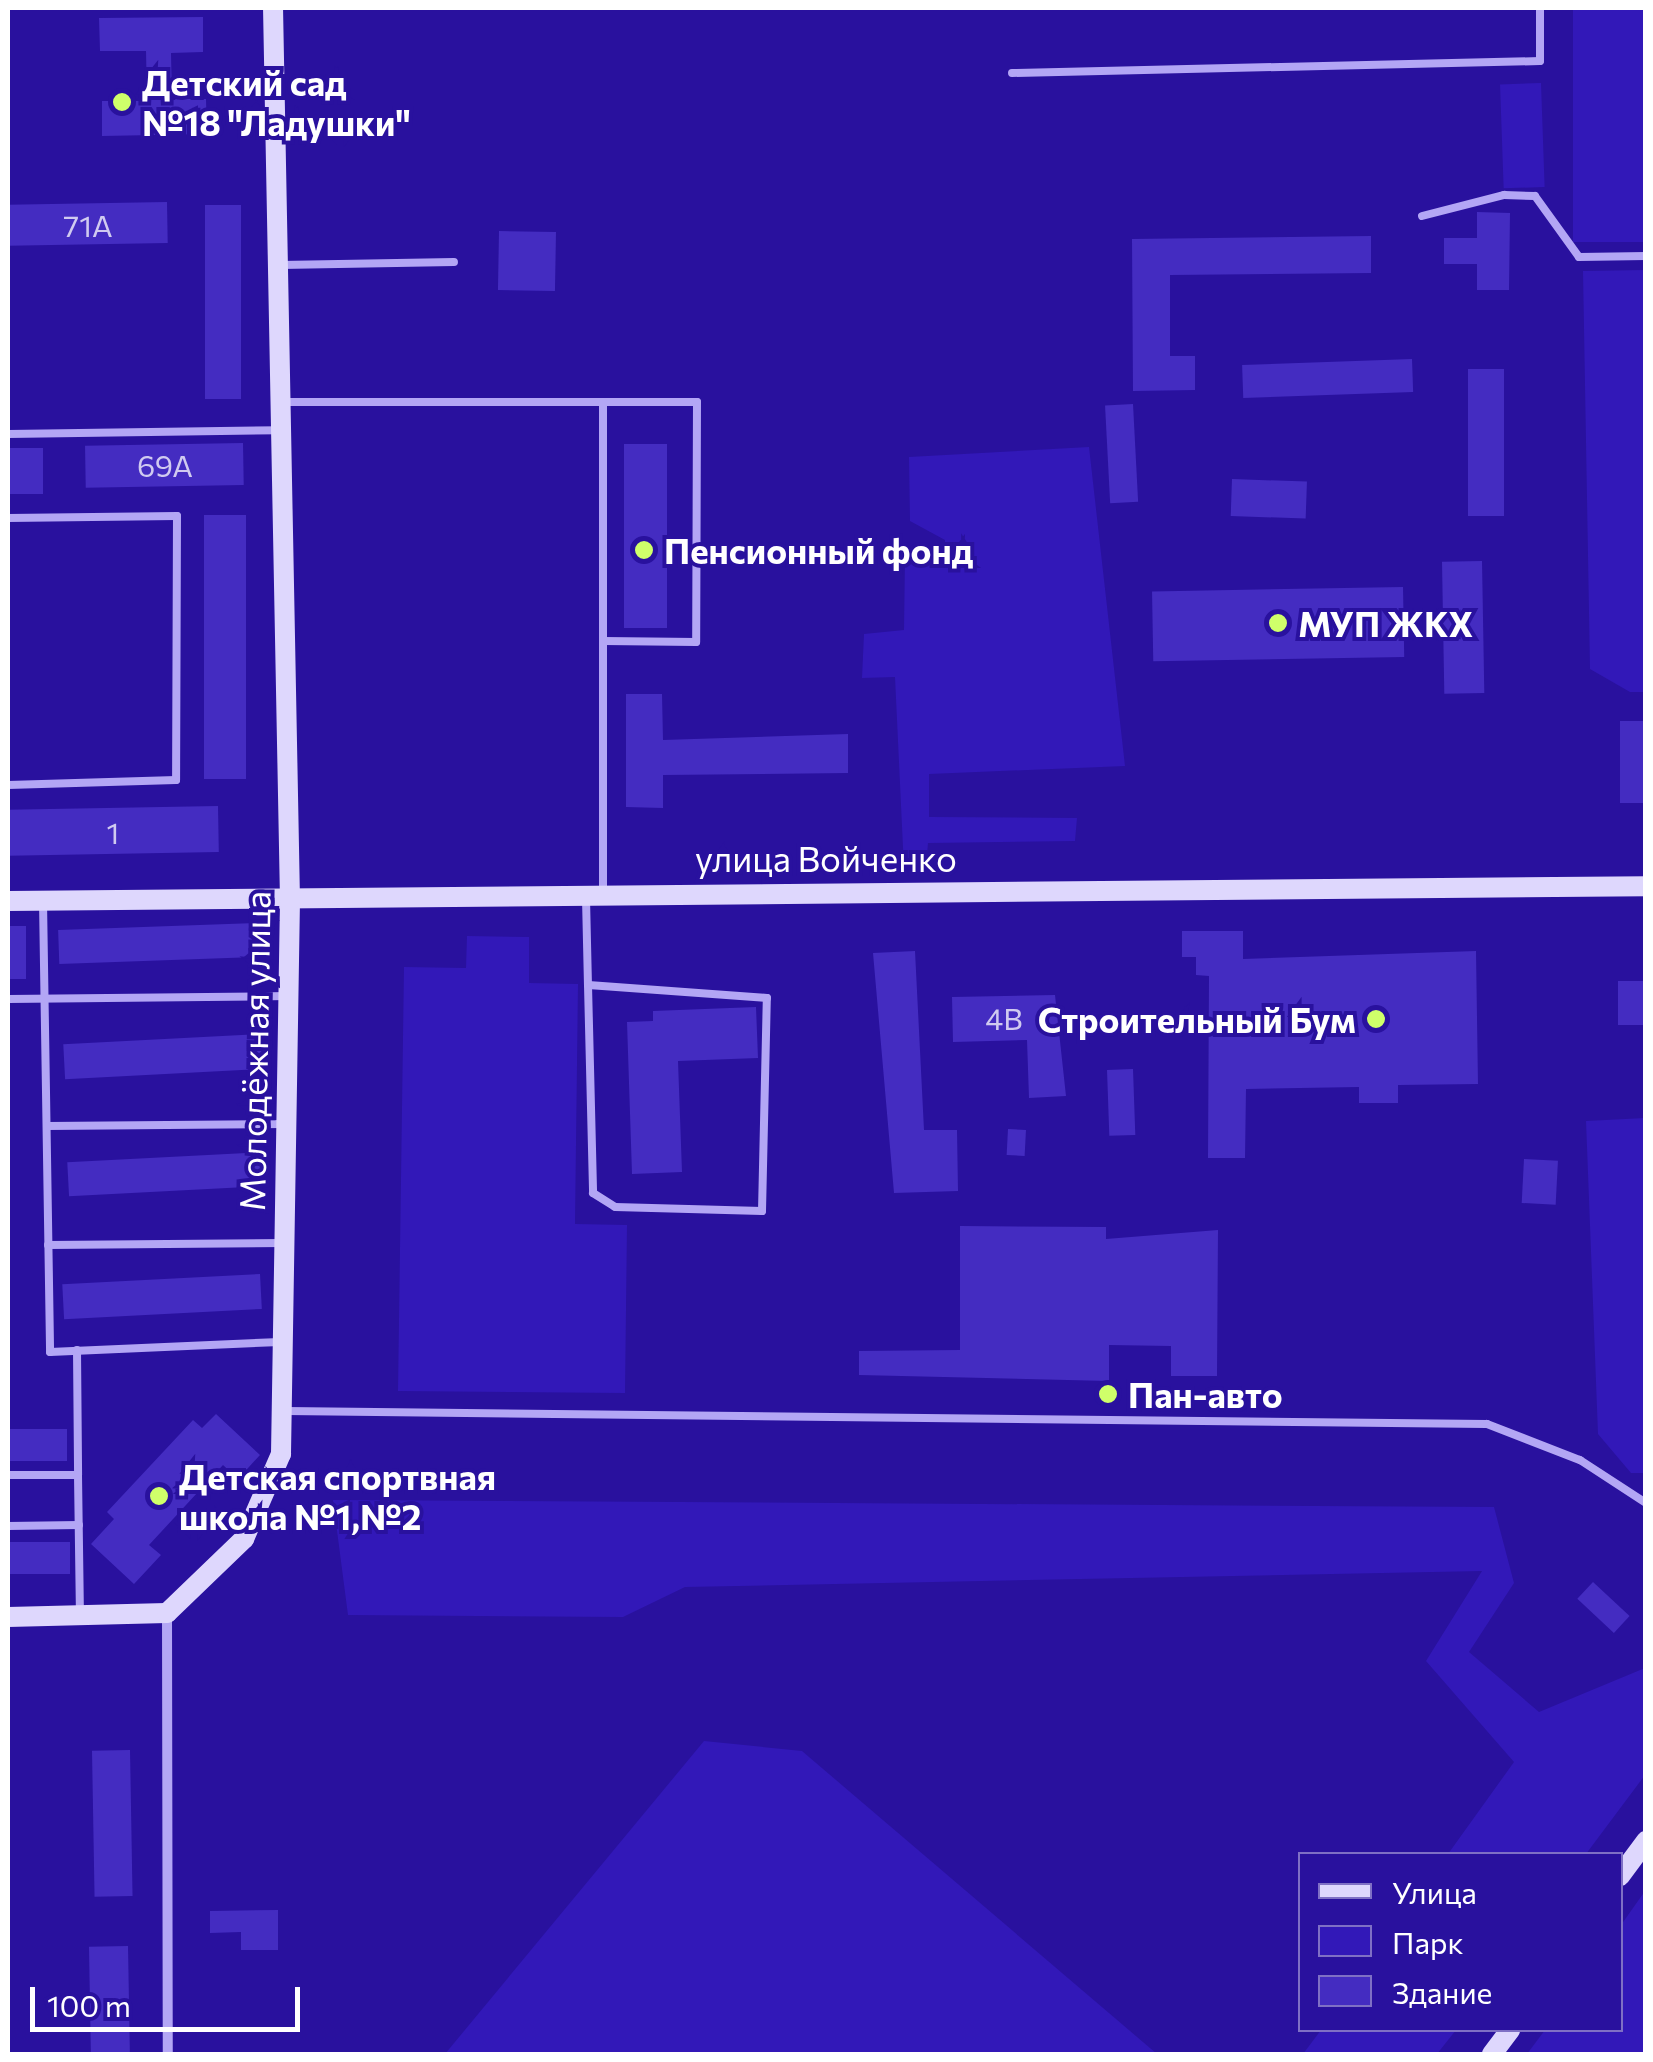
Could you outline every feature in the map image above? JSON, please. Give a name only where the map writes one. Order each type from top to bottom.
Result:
[{"type":"main road","name":"Молодёжная улица","points":[[167,1613],[244,1540],[269,1498],[281,1411],[290,900],[277,402],[273,8]]},
{"type":"main road","name":"улица Войченко","points":[[8,901],[290,900],[594,892],[1646,886]]},
{"type":"main road","points":[[8,1616],[167,1613]]},
{"type":"main road","points":[[1623,1872],[1646,1841]]},
{"type":"main road","points":[[1492,2054],[1508,2032]]},
{"type":"street","points":[[167,1613],[168,2054]]},
{"type":"lane","points":[[1012,73],[1540,61],[1540,8]]},
{"type":"lane","points":[[1422,216],[1504,194],[1535,196],[1579,257],[1646,256]]},
{"type":"lane","points":[[276,265],[454,262]]},
{"type":"lane","points":[[277,402],[697,402],[696,642],[604,641]]},
{"type":"lane","points":[[588,985],[767,998],[762,1210],[615,1207],[593,1192],[588,985],[604,641],[604,402]]},
{"type":"lane","points":[[8,434],[278,430]]},
{"type":"lane","points":[[8,518],[176,516],[176,780],[8,785]]},
{"type":"lane","points":[[44,901],[50,1352],[283,1342]]},
{"type":"lane","points":[[8,998],[288,996]]},
{"type":"lane","points":[[47,1126],[286,1124]]},
{"type":"lane","points":[[48,1245],[284,1243]]},
{"type":"lane","points":[[77,1350],[80,1615]]},
{"type":"lane","points":[[281,1411],[1487,1424],[1580,1460],[1646,1503]]},
{"type":"lane","points":[[8,1475],[78,1475]]},
{"type":"lane","points":[[8,1526],[79,1525]]},
{"type":"green space","points":[[1573,8],[1645,8],[1645,242],[1573,242]]},
{"type":"green space","points":[[1541,83],[1545,187],[1504,188],[1500,84]]},
{"type":"green space","points":[[1645,270],[1646,692],[1630,692],[1590,669],[1583,271]]},
{"type":"green space","points":[[1089,447],[1125,766],[929,774],[929,817],[1077,818],[1075,841],[928,843],[926,867],[904,869],[895,677],[862,678],[864,634],[904,630],[905,555],[944,551],[945,540],[910,521],[909,457]]},
{"type":"green space","points":[[467,936],[529,937],[529,983],[578,984],[575,1224],[627,1225],[625,1393],[398,1391],[404,967],[466,968]]},
{"type":"green space","points":[[1645,1118],[1646,1473],[1631,1473],[1598,1434],[1586,1121]]},
{"type":"green space","points":[[333,1500],[1494,1507],[1514,1583],[1469,1652],[1539,1712],[1645,1668],[1645,1775],[1587,1852],[1449,1852],[1514,1762],[1426,1661],[1482,1571],[685,1587],[623,1617],[348,1615]]},
{"type":"green space","points":[[704,1741],[802,1751],[1157,2054],[445,2054]]},
{"type":"green space","points":[[1645,1891],[1645,2054],[1527,2054],[1544,2032],[1623,2032],[1623,1922]]},
{"type":"green space","points":[[1320,2032],[1454,2032],[1437,2054],[1303,2054]]},
{"type":"building","points":[[203,17],[203,52],[171,53],[172,99],[206,99],[207,134],[102,136],[102,101],[147,101],[146,51],[100,51],[99,18]]},
{"type":"building","points":[[167,202],[168,243],[9,246],[8,205]]},
{"type":"building","points":[[205,205],[241,205],[241,399],[205,399]]},
{"type":"building","points":[[1477,212],[1510,213],[1509,290],[1477,290],[1477,264],[1444,264],[1444,238],[1477,238]]},
{"type":"building","points":[[499,231],[556,232],[555,291],[498,290]]},
{"type":"building","points":[[1371,236],[1371,273],[1170,275],[1170,356],[1195,356],[1195,390],[1133,391],[1132,239]]},
{"type":"building","points":[[1412,359],[1413,392],[1243,398],[1242,365]]},
{"type":"building","points":[[1468,369],[1504,369],[1504,516],[1468,516]]},
{"type":"building","points":[[1133,404],[1138,502],[1110,503],[1105,405]]},
{"type":"building","points":[[243,443],[244,485],[86,488],[85,446]]},
{"type":"building","points":[[624,444],[667,444],[667,628],[624,628]]},
{"type":"building","points":[[8,448],[43,448],[43,494],[8,494]]},
{"type":"building","points":[[1232,479],[1307,482],[1306,519],[1231,516]]},
{"type":"building","points":[[204,515],[246,515],[246,779],[204,779]]},
{"type":"building","name":"МУП ЖКХ","points":[[1482,561],[1484,693],[1444,694],[1442,562]]},
{"type":"building","name":"МУП ЖКХ","points":[[1403,587],[1404,657],[1153,661],[1152,591]]},
{"type":"building","points":[[626,694],[662,694],[663,740],[848,734],[848,773],[663,775],[663,808],[626,807]]},
{"type":"building","points":[[1620,721],[1646,721],[1646,803],[1620,803]]},
{"type":"building","points":[[218,806],[219,852],[9,856],[8,810]]},
{"type":"building","points":[[257,923],[258,957],[59,964],[58,930]]},
{"type":"building","points":[[8,926],[26,926],[26,979],[8,979]]},
{"type":"building","name":"Строительный Бум","points":[[1182,931],[1243,931],[1243,959],[1476,951],[1478,1084],[1398,1085],[1398,1103],[1359,1103],[1359,1087],[1246,1089],[1245,1158],[1208,1158],[1209,976],[1196,975],[1196,957],[1182,957]]},
{"type":"building","points":[[915,951],[924,1130],[957,1130],[958,1191],[894,1193],[873,953]]},
{"type":"building","points":[[1618,981],[1646,981],[1646,1025],[1618,1025]]},
{"type":"building","points":[[1055,995],[1066,1096],[1029,1098],[1027,1040],[953,1042],[952,997]]},
{"type":"building","points":[[756,1007],[758,1058],[678,1061],[682,1172],[632,1174],[627,1022],[653,1021],[653,1011]]},
{"type":"building","points":[[261,1034],[263,1069],[65,1079],[63,1044]]},
{"type":"building","points":[[1133,1069],[1135,1135],[1109,1136],[1107,1070]]},
{"type":"building","points":[[1008,1129],[1026,1130],[1025,1156],[1007,1155]]},
{"type":"building","points":[[265,1152],[267,1186],[69,1196],[67,1162]]},
{"type":"building","points":[[1524,1159],[1558,1161],[1556,1205],[1522,1203]]},
{"type":"building","points":[[960,1226],[1106,1227],[1106,1239],[1218,1230],[1217,1376],[1171,1376],[1171,1346],[1109,1345],[1109,1381],[859,1375],[859,1351],[960,1350]]},
{"type":"building","points":[[260,1274],[262,1309],[64,1319],[62,1284]]},
{"type":"building","name":"Детская спортвная школа №1,№2","points":[[216,1414],[260,1455],[238,1479],[223,1465],[149,1545],[161,1555],[134,1584],[91,1544],[114,1519],[107,1512],[193,1420],[202,1428]]},
{"type":"building","points":[[8,1429],[67,1429],[67,1461],[8,1461]]},
{"type":"building","points":[[8,1542],[70,1542],[70,1574],[8,1574]]},
{"type":"building","points":[[1593,1582],[1630,1616],[1614,1633],[1577,1599]]},
{"type":"building","points":[[130,1750],[133,1896],[95,1897],[92,1751]]},
{"type":"building","points":[[278,1910],[278,1950],[241,1950],[241,1932],[210,1933],[210,1911]]},
{"type":"building","points":[[128,1946],[130,2054],[91,2054],[89,1947]]},
{"type":"place","name":"Детский сад №18 \"Ладушки\"","points":[[122,102]]},
{"type":"place","name":"Пенсионный фонд","points":[[644,550]]},
{"type":"place","name":"МУП ЖКХ","points":[[1278,623]]},
{"type":"place","name":"Строительный Бум","points":[[1376,1019]]},
{"type":"place","name":"Пан-авто","points":[[1108,1394]]},
{"type":"place","name":"Детская спортвная школа №1,№2","points":[[159,1496]]}]
